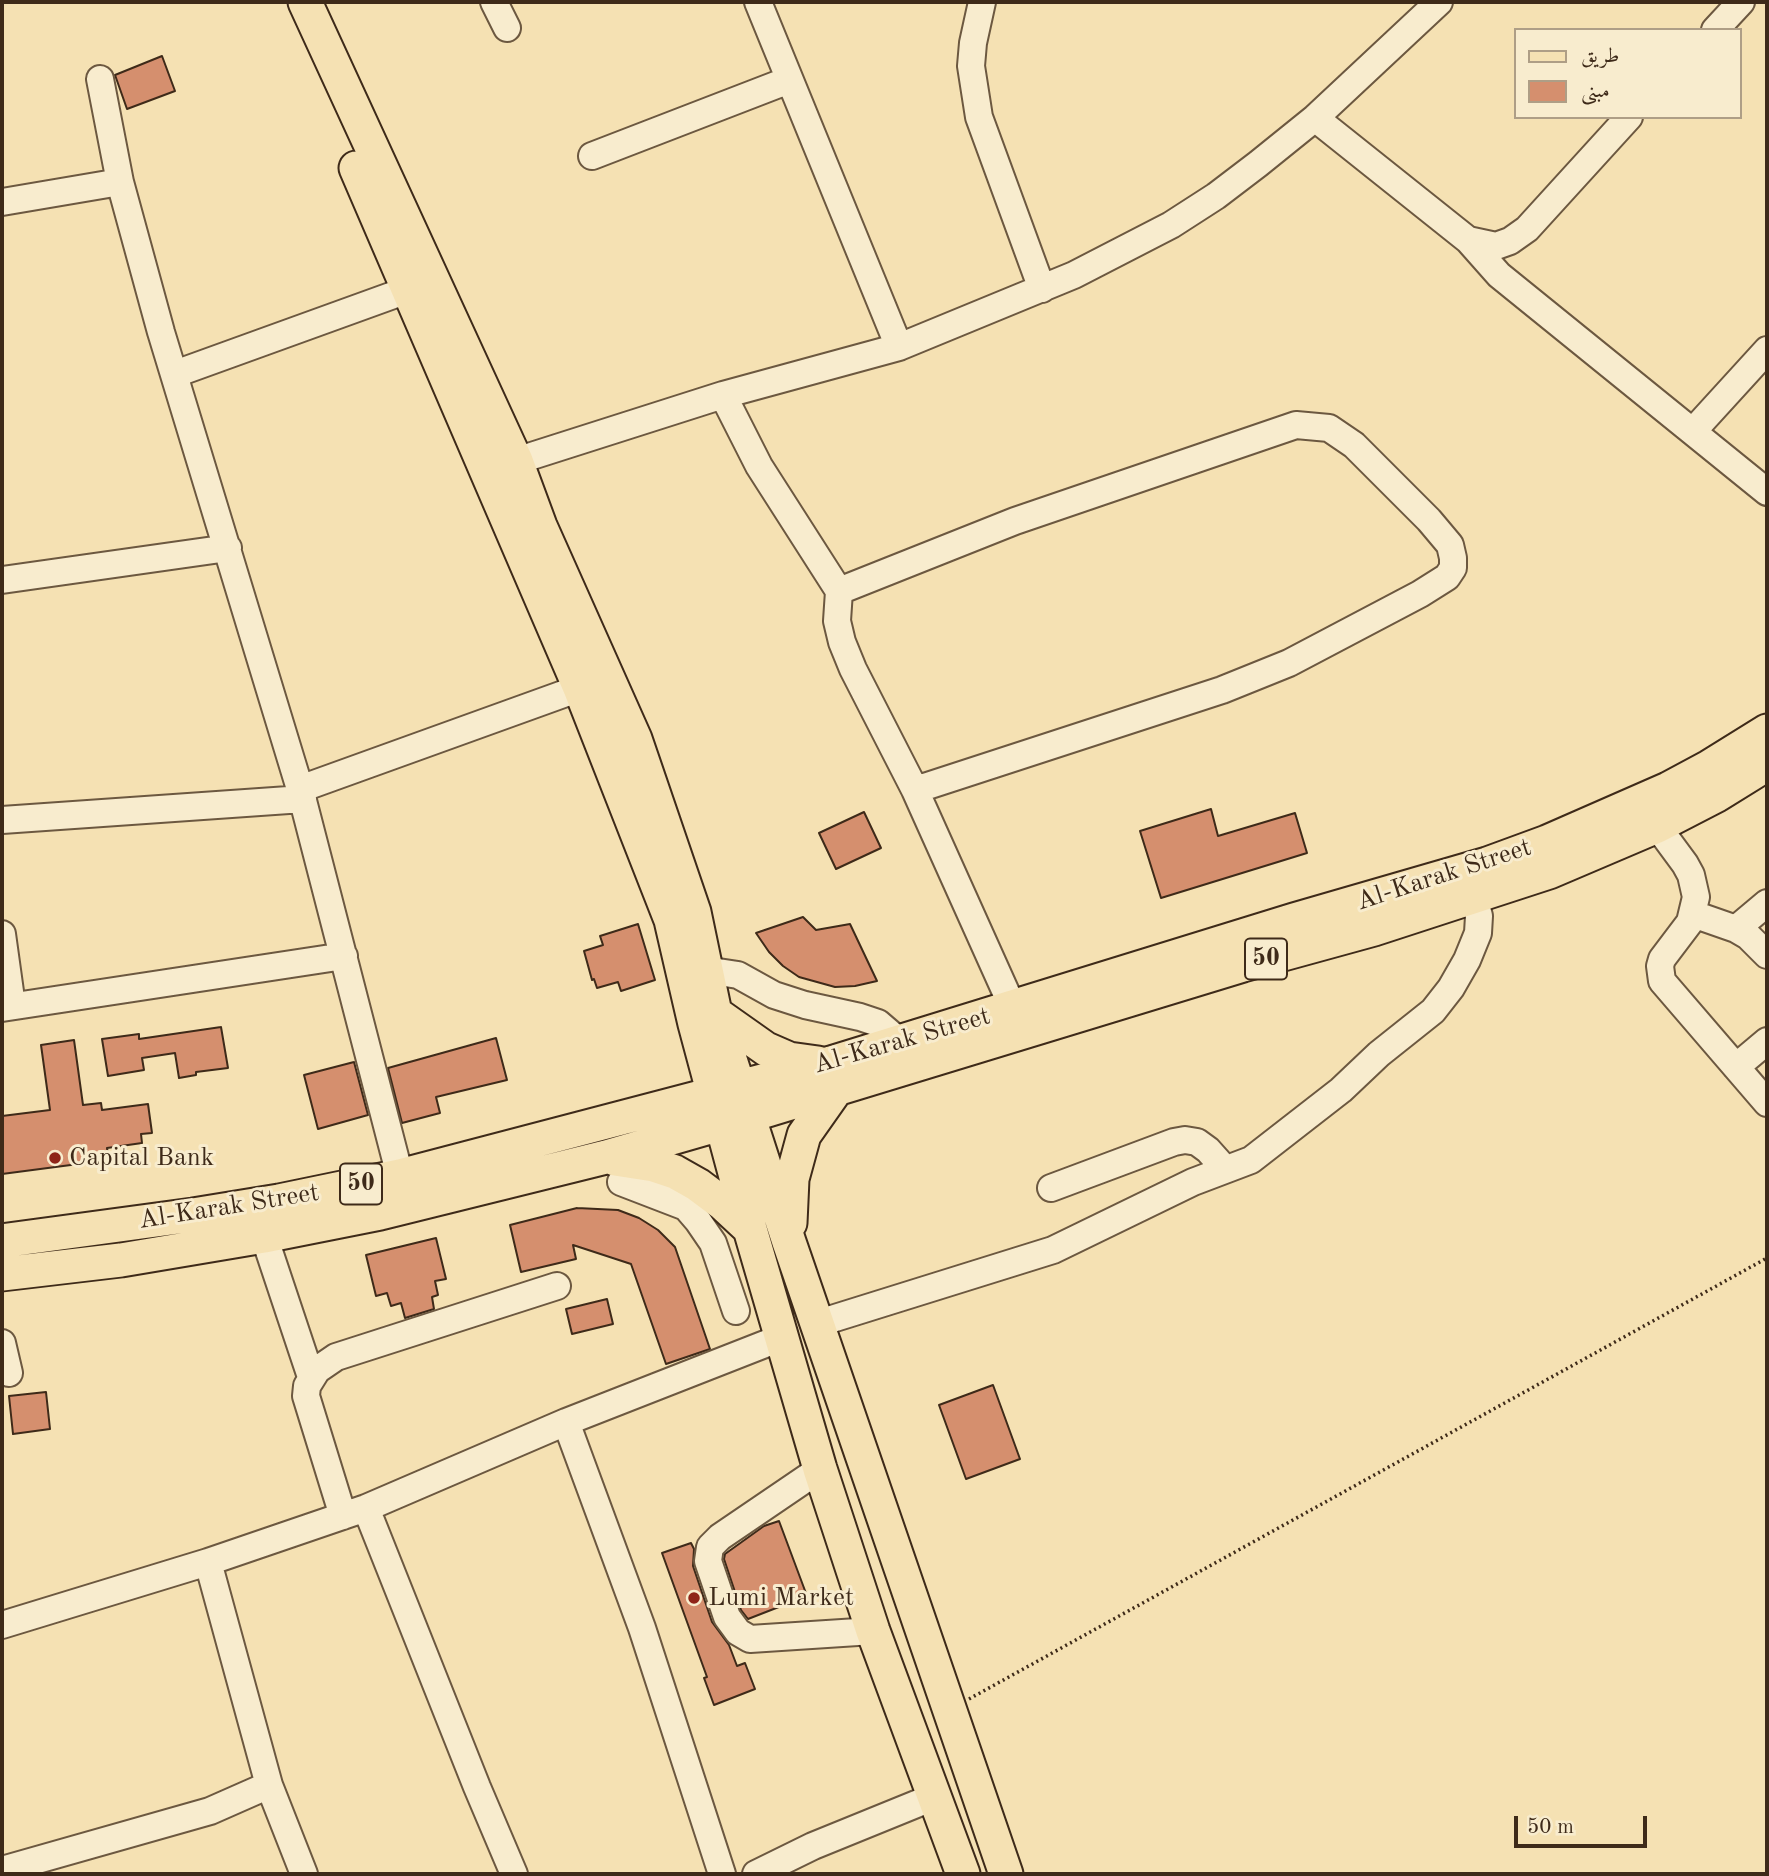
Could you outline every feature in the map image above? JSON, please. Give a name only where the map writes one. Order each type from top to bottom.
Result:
[{"type":"main road","points":[[281,2],[410,289],[580,688],[671,920],[705,1019],[730,1105],[750,1229],[820,1469],[873,1631],[963,1874]]},
{"type":"main road","points":[[305,2],[516,461],[540,526],[635,739],[694,912],[705,970],[705,1019],[687,1069],[673,1093],[659,1107]]},
{"type":"main road","name":"Al-Karak Street","points":[[2,1241],[205,1213],[400,1176],[659,1107],[730,1105],[1243,965],[1603,819],[1678,784],[1767,731]]},
{"type":"main road","name":"Al-Karak Street","points":[[833,1077],[899,1041],[1281,924],[1370,915],[1474,898],[1549,872],[1657,826],[1717,795],[1767,764]]},
{"type":"main road","points":[[705,1019],[789,1059],[809,1063],[833,1077],[797,1154],[792,1179],[789,1242]]},
{"type":"main road","points":[[730,1105],[789,1242],[819,1323],[1006,1874]]},
{"type":"main road","name":"Al-Karak Street","points":[[2,1274],[121,1260],[264,1237],[614,1170],[730,1105]]},
{"type":"main road","points":[[614,1170],[654,1165],[675,1172],[692,1196],[722,1203],[750,1229]]},
{"type":"street","points":[[494,2],[507,27]]},
{"type":"street","points":[[758,2],[899,347]]},
{"type":"street","points":[[982,2],[971,66],[979,117],[1042,289]]},
{"type":"street","points":[[516,461],[723,395],[899,347],[1074,275],[1171,225],[1216,196],[1315,118],[1439,2]]},
{"type":"street","points":[[1717,28],[1741,2]]},
{"type":"street","points":[[100,79],[120,182],[161,332],[302,794],[400,1176]]},
{"type":"street","points":[[592,156],[789,80]]},
{"type":"street","points":[[1315,118],[1468,240],[1499,275],[1767,492]]},
{"type":"street","points":[[1468,240],[1496,246],[1510,241],[1527,229],[1627,119]]},
{"type":"street","points":[[2,202],[120,182]]},
{"type":"street","points":[[175,374],[410,289]]},
{"type":"street","points":[[1693,430],[1767,350]]},
{"type":"street","points":[[723,395],[759,466],[839,591],[837,621],[853,669],[915,790],[1013,1008]]},
{"type":"street","points":[[839,591],[1015,521],[1296,425],[1329,428],[1354,445],[1430,520],[1450,545],[1453,568],[1447,578],[1289,663],[1222,690],[915,790]]},
{"type":"street","points":[[2,580],[228,548]]},
{"type":"street","points":[[2,820],[302,794],[580,688]]},
{"type":"street","points":[[1657,826],[1691,875],[1696,897],[1690,922],[1664,955],[1660,974],[1666,987],[1767,1103]]},
{"type":"street","points":[[819,1323],[1053,1250],[1225,1169],[1251,1160],[1340,1090],[1379,1054],[1433,1011],[1451,988],[1478,933],[1479,916],[1474,898]]},
{"type":"street","points":[[1737,929],[1767,903]]},
{"type":"street","points":[[1693,914],[1737,929],[1767,955]]},
{"type":"street","points":[[2,934],[7,1007],[344,956]]},
{"type":"street","points":[[705,970],[738,975],[774,995],[878,1023],[899,1041]]},
{"type":"street","points":[[1736,1067],[1767,1041]]},
{"type":"street","points":[[1051,1188],[1185,1140],[1197,1142],[1225,1169]]},
{"type":"street","points":[[692,1196],[713,1243],[736,1311]]},
{"type":"street","points":[[264,1237],[311,1377]]},
{"type":"street","points":[[514,1874],[306,1396],[311,1377],[337,1357],[557,1286]]},
{"type":"street","points":[[2,1625],[208,1562],[355,1512],[566,1422],[783,1337]]},
{"type":"street","points":[[2,1343],[9,1373]]},
{"type":"street","points":[[566,1422],[642,1628],[723,1874]]},
{"type":"street","points":[[820,1469],[720,1537],[710,1547],[708,1561],[727,1617],[738,1632],[750,1639],[873,1631]]},
{"type":"street","points":[[208,1562],[269,1785],[304,1874]]},
{"type":"street","points":[[2,1870],[210,1811],[269,1785]]},
{"type":"street","points":[[756,1874],[813,1846],[936,1796]]},
{"type":"path","points":[[949,1710],[1767,1258]]},
{"type":"building","points":[[162,56],[175,91],[127,109],[115,75]]},
{"type":"building","points":[[1211,809],[1218,836],[1295,813],[1307,853],[1161,898],[1140,831]]},
{"type":"building","points":[[864,812],[881,848],[836,869],[819,833]]},
{"type":"building","points":[[803,917],[816,930],[850,924],[877,981],[835,987],[799,977],[783,966],[756,933]]},
{"type":"building","points":[[638,924],[655,980],[621,991],[618,982],[597,988],[584,951],[603,945],[600,936]]},
{"type":"building","points":[[221,1027],[228,1068],[196,1072],[196,1075],[179,1078],[175,1053],[142,1058],[144,1070],[108,1076],[102,1039],[139,1034],[139,1039]]},
{"type":"building","points":[[496,1038],[507,1080],[436,1097],[440,1113],[402,1123],[388,1068]]},
{"type":"building","points":[[74,1040],[83,1105],[101,1103],[102,1110],[148,1104],[152,1133],[141,1134],[142,1143],[107,1148],[109,1160],[2,1174],[2,1116],[50,1110],[41,1045]]},
{"type":"building","points":[[354,1062],[368,1115],[318,1129],[304,1075]]},
{"type":"building","points":[[577,1208],[618,1210],[639,1218],[658,1230],[675,1247],[710,1349],[666,1364],[631,1264],[573,1245],[576,1259],[521,1272],[510,1225]]},
{"type":"building","points":[[436,1238],[446,1279],[435,1281],[438,1295],[432,1297],[434,1309],[405,1318],[401,1303],[391,1306],[387,1293],[376,1296],[366,1255]]},
{"type":"building","points":[[607,1299],[613,1324],[572,1334],[566,1309]]},
{"type":"building","points":[[993,1385],[1020,1459],[966,1479],[939,1405]]},
{"type":"building","points":[[46,1392],[50,1429],[13,1434],[9,1396]]},
{"type":"building","points":[[779,1521],[807,1596],[748,1619],[741,1610],[724,1559],[725,1554],[764,1526]]},
{"type":"building","points":[[691,1543],[694,1549],[693,1566],[712,1622],[729,1645],[737,1666],[745,1663],[755,1689],[714,1705],[704,1678],[707,1677],[662,1553]]},
{"type":"place","name":"Capital Bank","points":[[55,1158]]},
{"type":"place","name":"Lumi Market","points":[[694,1598]]}]
